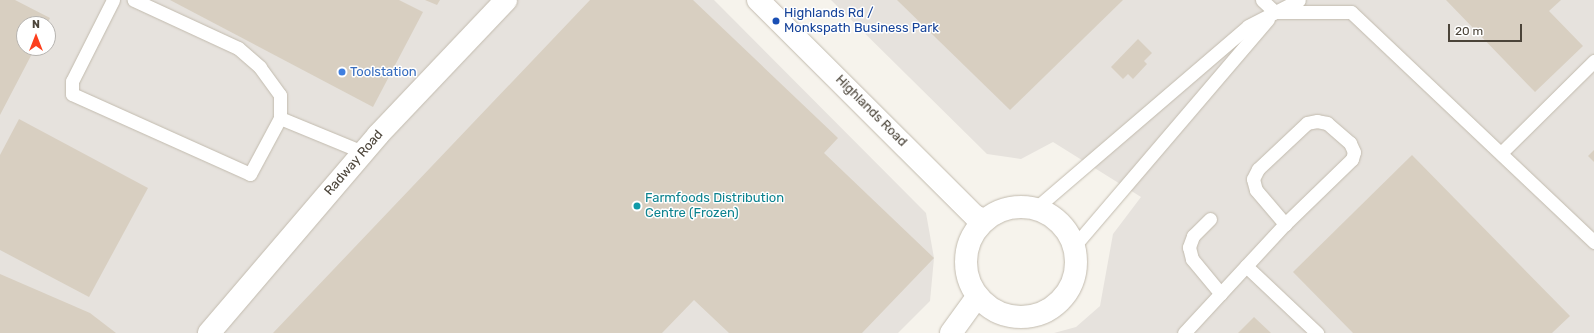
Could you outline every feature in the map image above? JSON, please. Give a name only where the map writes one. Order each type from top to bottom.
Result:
[{"type":"street","name":"Radway Road","points":[[209,333],[363,152],[506,0]]},
{"type":"street","name":"Highlands Road","points":[[758,0],[975,216],[984,220]]},
{"type":"street","points":[[1008,207],[1036,208],[1060,221],[1075,245],[1077,271],[1067,295],[1048,312],[1022,319],[997,313],[977,296],[967,278],[965,257],[971,237],[984,220],[1008,207]]},
{"type":"street","points":[[951,333],[977,296]]},
{"type":"lane","points":[[113,0],[72,81],[72,94],[250,174],[280,118],[280,95],[260,67],[238,48],[134,0]]},
{"type":"lane","points":[[1262,0],[1275,12],[1351,12],[1594,242]]},
{"type":"lane","points":[[1036,208],[1248,26],[1299,0]]},
{"type":"lane","points":[[1075,245],[1275,12]]},
{"type":"lane","points":[[1501,153],[1594,61]]},
{"type":"lane","points":[[280,118],[363,152]]},
{"type":"lane","points":[[1184,333],[1285,224],[1352,159],[1354,152],[1350,143],[1327,123],[1317,120],[1307,123],[1258,169],[1253,178],[1256,190],[1285,224]]},
{"type":"lane","points":[[1210,219],[1193,236],[1190,247],[1192,259],[1221,294]]},
{"type":"lane","points":[[1246,266],[1317,333]]},
{"type":"shaded area","points":[[0,0],[714,0],[926,213],[934,258],[930,301],[898,333],[0,333]]},
{"type":"shaded area","points":[[831,0],[1594,0],[1594,333],[1054,333],[1076,327],[1100,306],[1113,234],[1141,197],[1053,142],[1021,159],[987,154]]},
{"type":"building","points":[[0,0],[15,0],[46,16],[16,16],[16,56],[31,56],[0,115]]},
{"type":"building","points":[[170,0],[399,0],[423,12],[373,107]]},
{"type":"building","points":[[425,0],[440,0],[437,5]]},
{"type":"building","name":"Farmfoods Distribution Centre (Frozen)","points":[[590,0],[693,0],[838,138],[824,153],[934,258],[862,333],[729,333],[694,300],[662,333],[273,333]]},
{"type":"building","points":[[897,0],[1123,0],[1010,110]]},
{"type":"building","points":[[1446,0],[1561,0],[1549,11],[1583,46],[1535,92]]},
{"type":"building","points":[[1138,39],[1152,53],[1144,61],[1147,64],[1133,79],[1128,74],[1123,79],[1111,67]]},
{"type":"building","points":[[19,119],[148,188],[89,297],[0,250],[0,155]]},
{"type":"building","points":[[1594,150],[1594,162],[1588,156]]},
{"type":"building","points":[[1412,155],[1570,316],[1552,333],[1353,333],[1293,272]]},
{"type":"building","points":[[0,274],[90,313],[116,333],[0,333]]},
{"type":"building","points":[[1254,317],[1271,333],[1238,333]]},
{"type":"place","name":"Highlands Rd / Monkspath Business Park","points":[[776,21]]},
{"type":"place","name":"Toolstation","points":[[342,72]]},
{"type":"place","name":"Farmfoods Distribution Centre (Frozen)","points":[[637,206]]}]
